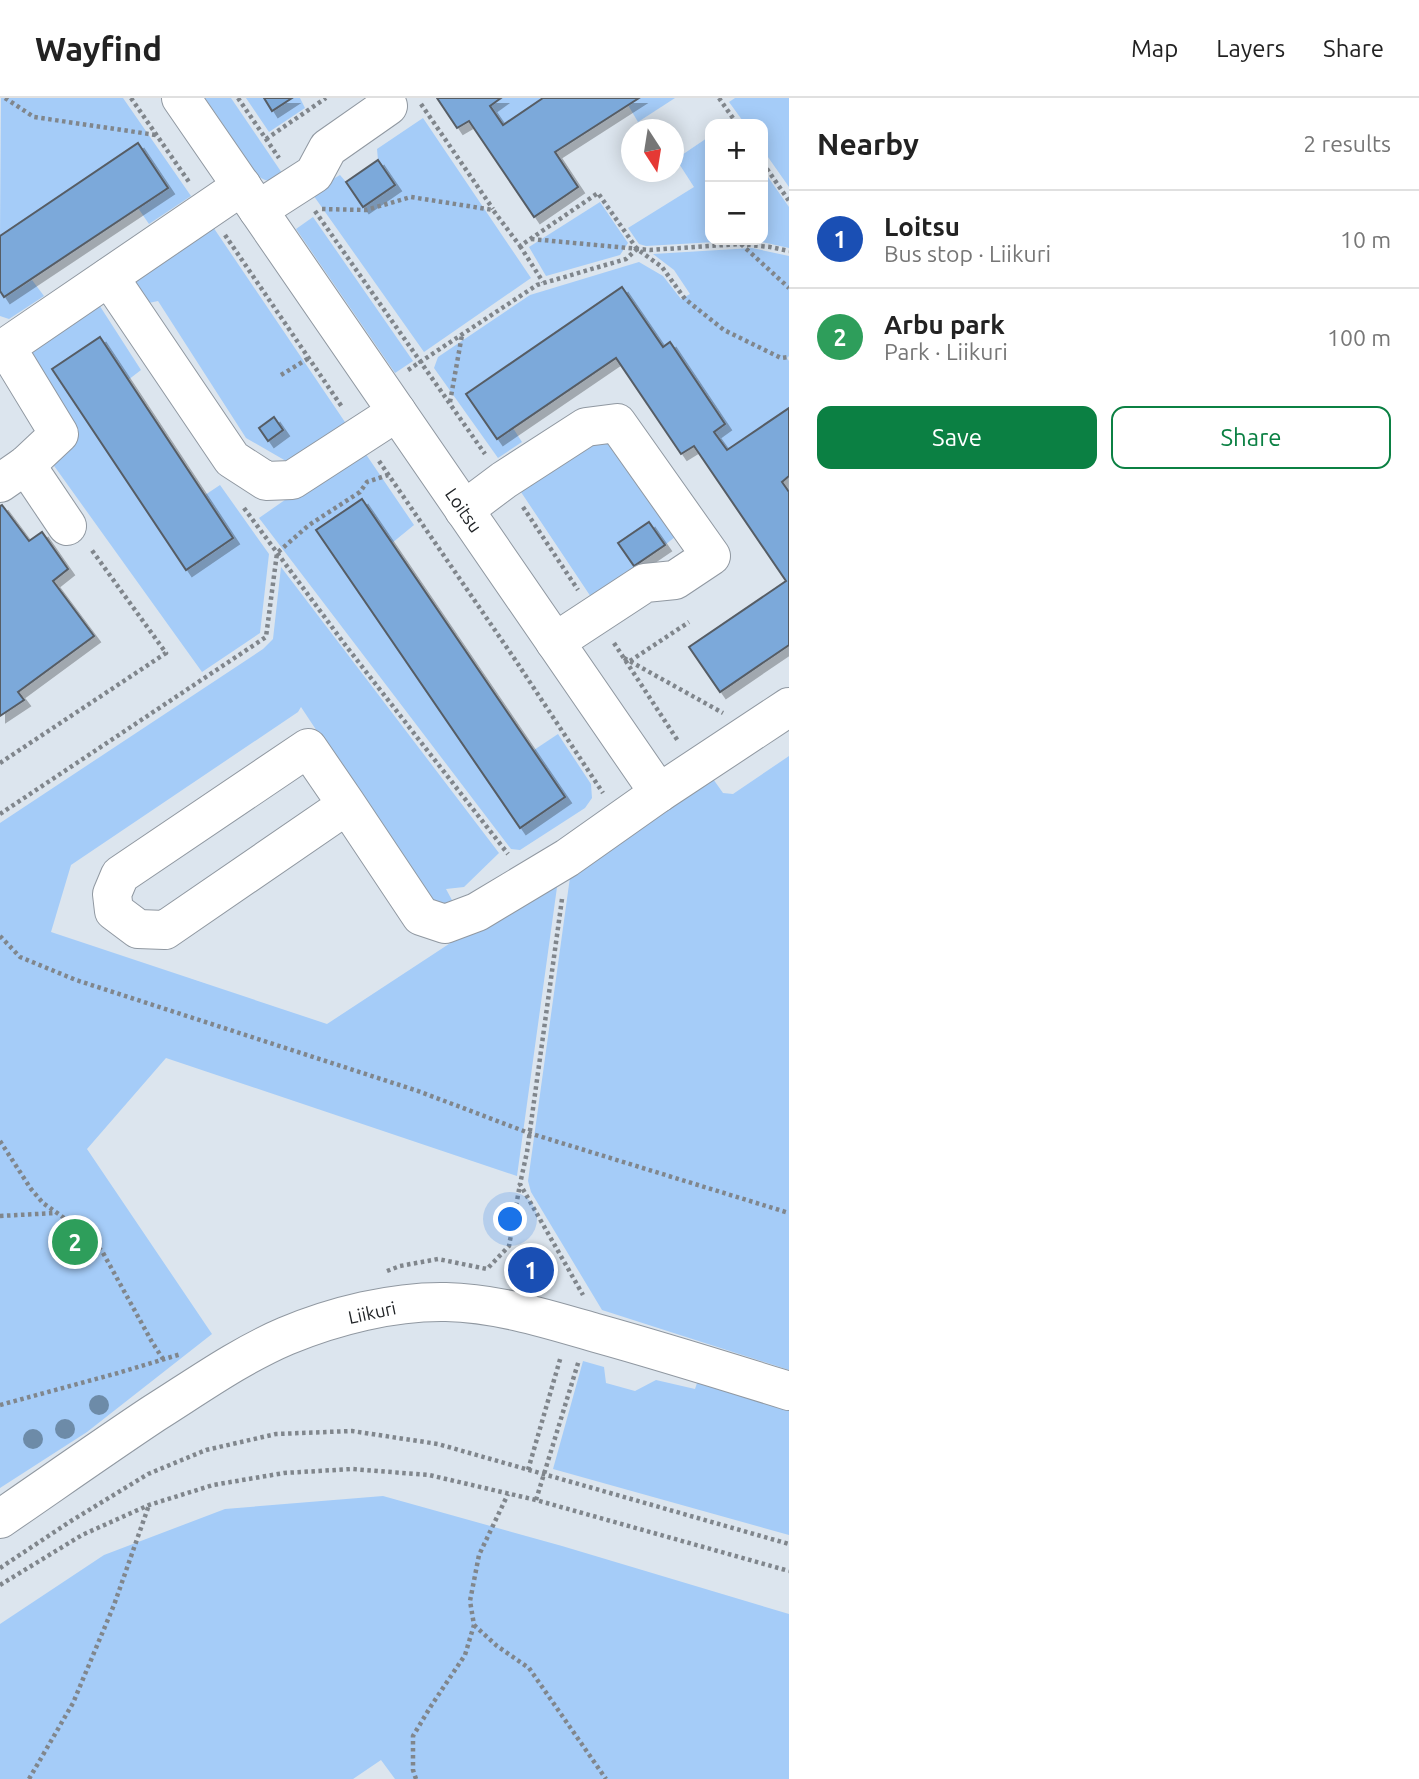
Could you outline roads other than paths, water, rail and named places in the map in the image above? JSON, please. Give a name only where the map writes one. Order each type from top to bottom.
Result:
[{"type":"street","name":"Loitsu","points":[[181,98],[659,793]]},
{"type":"street","points":[[67,526],[13,474],[60,434],[3,343],[109,277],[250,198],[314,174],[328,148],[403,102]]},
{"type":"street","points":[[109,277],[232,459],[266,481],[292,480],[397,412]]},
{"type":"street","points":[[464,510],[504,480],[586,427],[617,423],[711,556],[675,580],[645,583],[555,642]]},
{"type":"street","points":[[346,805],[165,930],[138,929],[114,911],[112,894],[120,875],[308,748],[421,916],[445,924],[477,912],[567,858],[789,707]]},
{"type":"street","name":"Liikuri","points":[[0,1519],[119,1437],[256,1351],[286,1336],[387,1306],[448,1302],[579,1315],[789,1391]]},
{"type":"place","name":"Arbu park","points":[[75,1242]]},
{"type":"place","name":"Loitsu","points":[[531,1270]]}]
